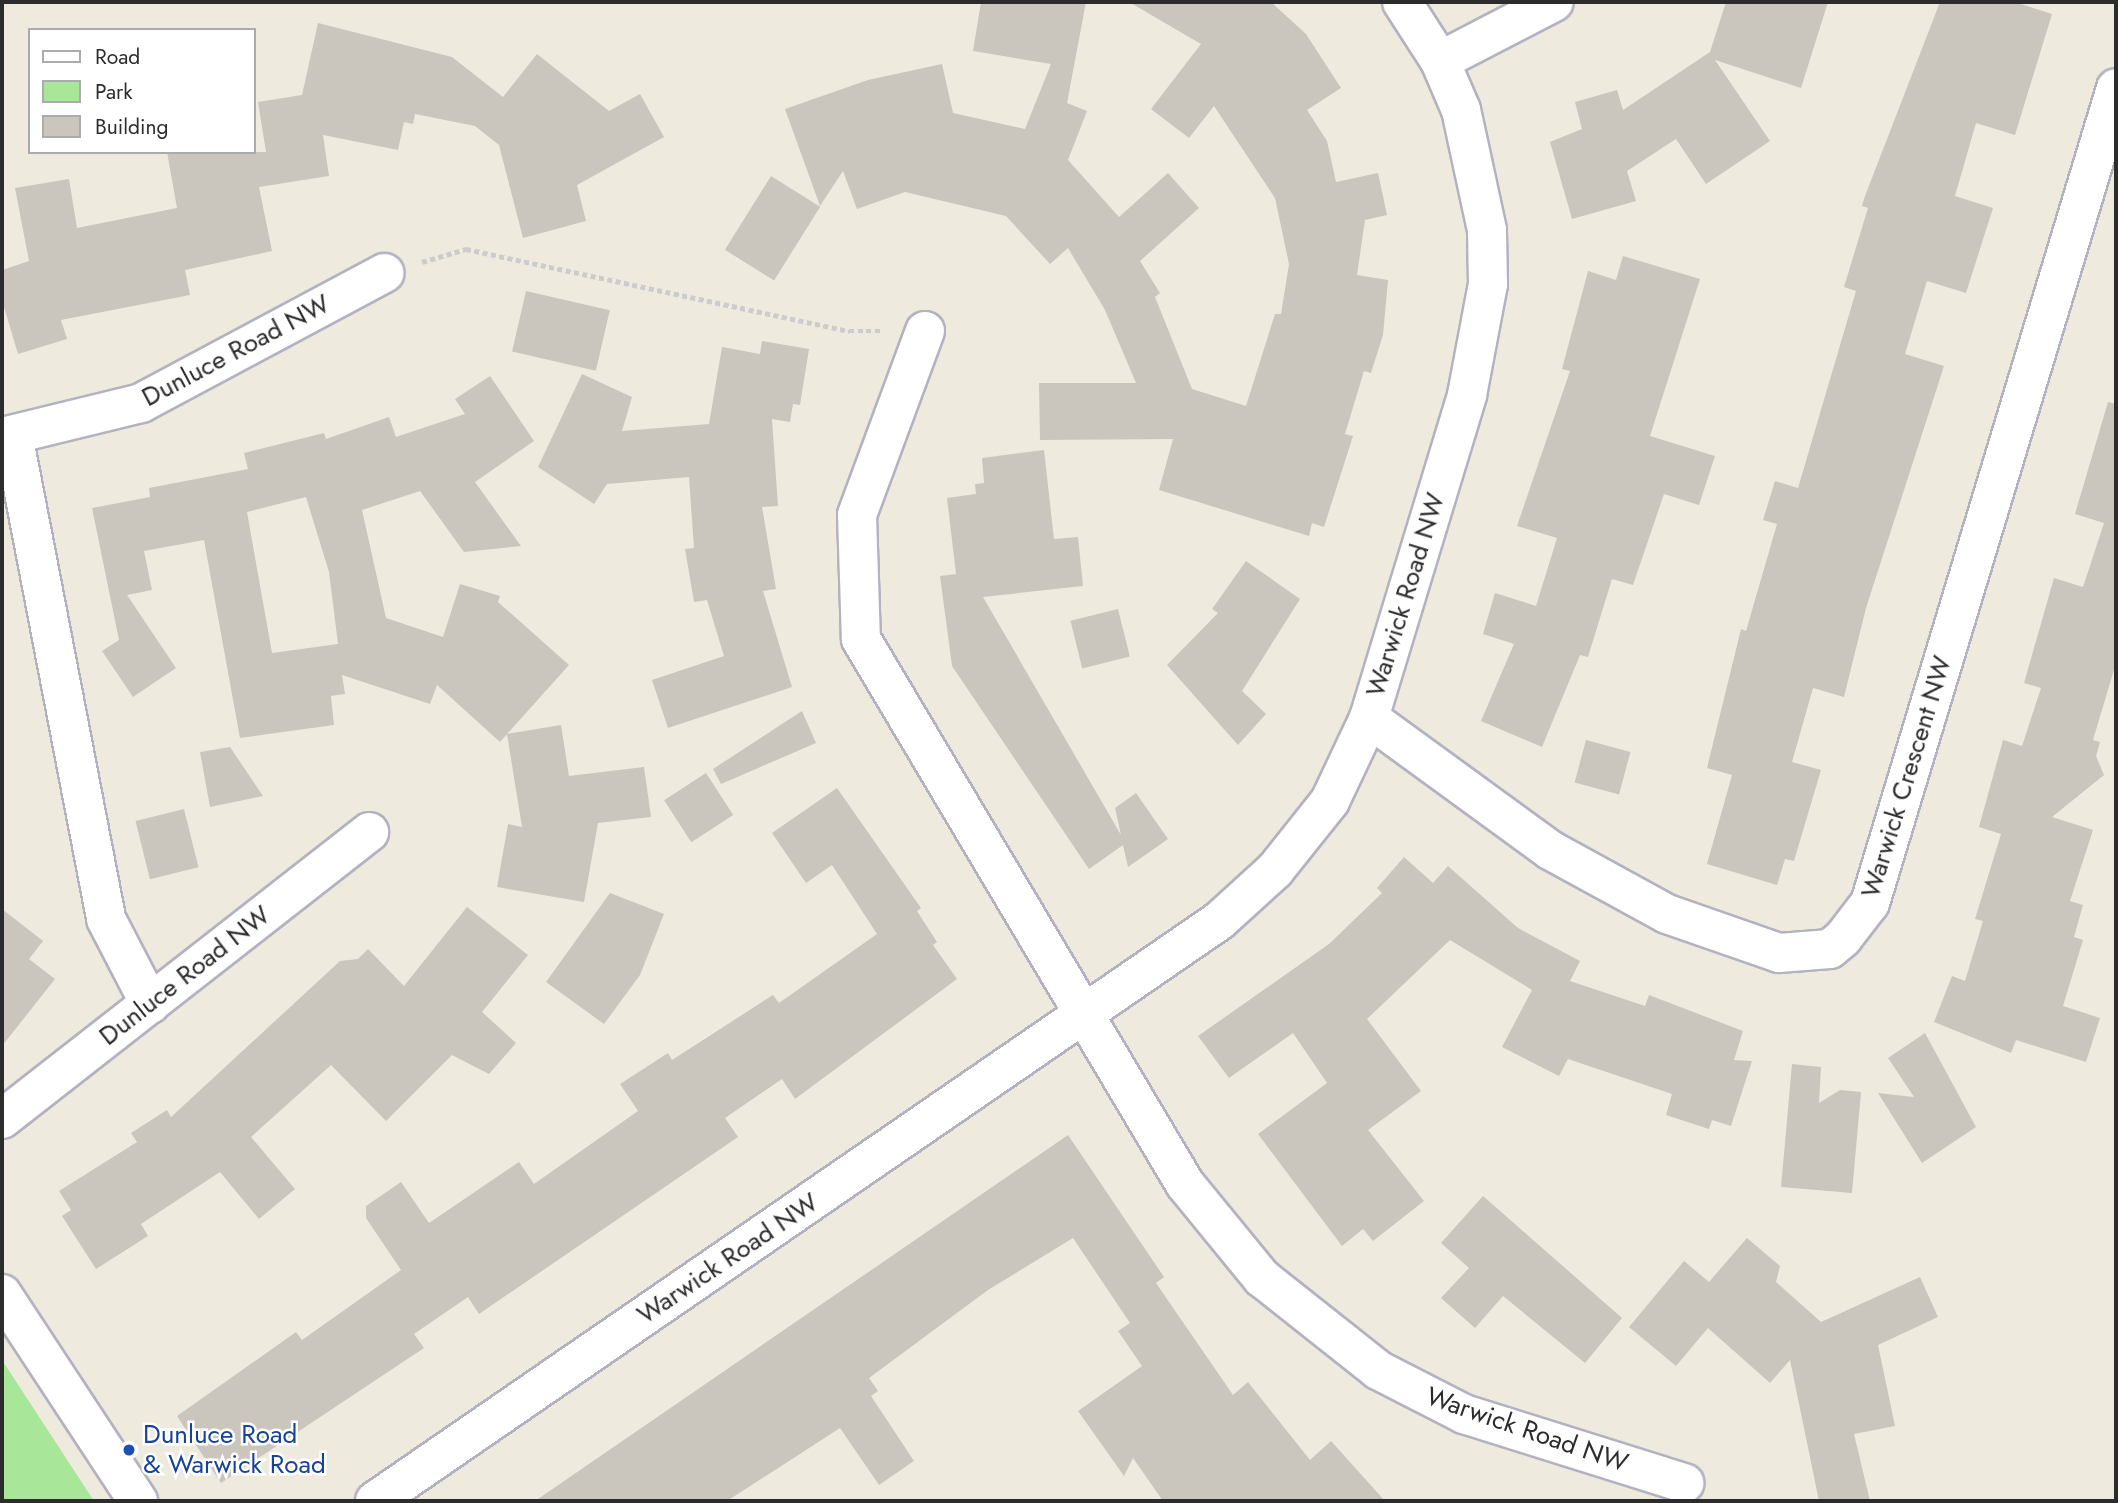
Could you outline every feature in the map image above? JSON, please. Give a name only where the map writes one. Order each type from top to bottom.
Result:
[{"type":"street","name":"Warwick Road NW","points":[[375,1501],[1219,921],[1275,870],[1330,801],[1369,718],[1467,396],[1488,284],[1478,173],[1440,61],[1402,2]]},
{"type":"street","points":[[1440,61],[1554,2]]},
{"type":"street","name":"Warwick Crescent NW","points":[[1369,718],[1550,850],[1667,914],[1779,953],[1804,955],[1836,944],[1870,903],[2116,88]]},
{"type":"street","name":"Dunluce Road NW","points":[[8,436],[141,403],[384,273]]},
{"type":"street","name":"Warwick Road NW","points":[[925,331],[857,515],[861,639],[1082,1017],[1185,1184],[1236,1249],[1338,1342],[1415,1392],[1464,1414],[1684,1483]]},
{"type":"street","points":[[8,436],[106,919],[150,1004]]},
{"type":"street","name":"Dunluce Road NW","points":[[2,1119],[369,832]]},
{"type":"street","points":[[2,1294],[138,1501]]},
{"type":"path","points":[[384,273],[467,249],[849,331],[925,331]]},
{"type":"green space","points":[[2,1360],[94,1501],[2,1501]]},
{"type":"building","points":[[981,2],[1086,2],[1067,103],[1087,111],[1068,160],[1119,217],[1168,173],[1199,208],[1140,261],[1160,293],[1155,297],[1192,389],[1246,406],[1275,314],[1281,314],[1289,264],[1275,198],[1214,106],[1189,138],[1151,109],[1201,44],[1129,2],[1271,2],[1306,34],[1341,88],[1307,110],[1327,141],[1336,182],[1378,173],[1387,215],[1365,220],[1357,275],[1388,280],[1383,335],[1371,373],[1364,371],[1345,434],[1353,436],[1324,527],[1312,523],[1309,536],[1159,490],[1173,439],[1040,440],[1039,383],[1136,383],[1105,310],[1068,248],[1050,264],[1006,216],[905,192],[857,209],[843,171],[820,206],[785,109],[868,80],[942,64],[953,113],[1025,129],[1051,64],[973,51]]},
{"type":"building","points":[[1726,2],[1828,2],[1801,88],[1715,60],[1770,141],[1706,184],[1676,139],[1627,171],[1636,201],[1572,219],[1550,142],[1582,129],[1575,102],[1617,90],[1623,110],[1710,52]]},
{"type":"building","points":[[1940,2],[2015,2],[2052,14],[2015,135],[1976,123],[1955,196],[1993,208],[1966,293],[1927,281],[1905,354],[1944,366],[1866,608],[1844,697],[1813,688],[1792,762],[1821,770],[1794,861],[1785,859],[1777,885],[1707,864],[1732,775],[1707,768],[1741,629],[1746,631],[1777,524],[1763,520],[1775,481],[1798,488],[1856,291],[1844,287],[1868,208],[1862,206]]},
{"type":"building","points":[[318,23],[452,57],[503,97],[537,54],[609,111],[640,94],[664,137],[577,185],[586,221],[523,238],[499,145],[475,126],[415,114],[413,124],[404,122],[398,150],[323,135],[329,176],[259,187],[272,251],[185,270],[190,295],[61,320],[67,339],[18,354],[2,300],[2,270],[29,261],[15,188],[69,179],[77,228],[177,208],[167,154],[266,152],[258,102],[302,95]]},
{"type":"building","points":[[771,176],[820,207],[774,281],[725,250]]},
{"type":"building","points":[[1623,256],[1700,279],[1650,436],[1715,456],[1699,505],[1664,494],[1633,585],[1612,579],[1588,657],[1580,655],[1542,747],[1481,721],[1514,644],[1483,634],[1495,593],[1536,606],[1557,538],[1517,526],[1570,371],[1562,369],[1588,271],[1616,280]]},
{"type":"building","points":[[526,291],[610,310],[596,371],[512,351]]},
{"type":"building","points":[[762,341],[809,349],[800,405],[793,404],[790,422],[772,419],[778,506],[762,507],[776,589],[763,591],[792,687],[668,728],[652,680],[724,656],[707,600],[694,602],[685,549],[694,548],[689,477],[607,484],[594,504],[538,467],[582,374],[632,397],[622,431],[709,424],[722,347],[760,354]]},
{"type":"building","points":[[490,376],[534,441],[475,482],[521,546],[464,552],[420,491],[362,510],[386,618],[443,637],[460,584],[500,596],[498,602],[569,665],[500,742],[437,685],[430,704],[342,675],[345,694],[331,696],[334,725],[240,738],[204,540],[144,551],[152,590],[127,595],[176,668],[133,697],[102,651],[119,640],[92,508],[150,497],[149,488],[248,469],[244,453],[324,433],[326,439],[389,417],[396,437],[465,414],[455,399]],"holes":[[[306,497],[329,572],[338,644],[272,653],[247,512]]]},
{"type":"building","points":[[2108,402],[2116,404],[2116,663],[2093,740],[2100,742],[2096,756],[2104,775],[2052,817],[2093,830],[2070,901],[2083,905],[2074,937],[2083,940],[2063,1006],[2100,1018],[2086,1062],[2016,1040],[2011,1053],[1934,1022],[1952,976],[1965,981],[1983,921],[1975,919],[2001,834],[1979,827],[2003,740],[2022,746],[2041,688],[2024,683],[2054,578],[2083,587],[2104,523],[2075,514]]},
{"type":"building","points":[[1044,450],[1054,539],[1078,537],[1083,586],[983,597],[1121,835],[1115,808],[1136,793],[1168,839],[1128,867],[1123,845],[1089,869],[952,666],[940,576],[956,574],[947,498],[976,494],[975,484],[984,483],[982,458]]},
{"type":"building","points":[[1246,561],[1300,599],[1242,691],[1266,714],[1238,745],[1167,665],[1218,613],[1212,609]]},
{"type":"building","points":[[1118,609],[1130,657],[1082,668],[1070,621]]},
{"type":"building","points":[[802,711],[816,743],[721,784],[713,769]]},
{"type":"building","points":[[561,725],[569,776],[644,767],[651,817],[598,823],[584,902],[497,887],[508,824],[522,827],[507,734]]},
{"type":"building","points":[[1586,740],[1630,752],[1619,794],[1575,783]]},
{"type":"building","points":[[230,747],[263,796],[210,807],[200,752]]},
{"type":"building","points":[[706,773],[733,815],[691,842],[664,800]]},
{"type":"building","points":[[837,788],[921,908],[917,911],[937,942],[933,945],[957,979],[795,1099],[782,1079],[725,1118],[738,1137],[479,1314],[468,1297],[414,1334],[424,1348],[221,1483],[177,1416],[296,1332],[302,1340],[401,1270],[366,1218],[366,1206],[401,1182],[429,1223],[519,1162],[534,1184],[638,1111],[620,1084],[668,1053],[672,1060],[773,995],[779,1003],[877,934],[832,865],[806,883],[772,833]]},
{"type":"building","points":[[184,809],[199,867],[150,879],[135,821]]},
{"type":"building","points":[[1404,857],[1433,883],[1448,866],[1518,928],[1580,961],[1570,981],[1645,1006],[1649,995],[1743,1031],[1734,1060],[1752,1061],[1731,1126],[1712,1120],[1709,1129],[1666,1115],[1672,1094],[1568,1059],[1559,1076],[1502,1047],[1532,990],[1450,940],[1367,1019],[1421,1091],[1368,1130],[1424,1201],[1373,1241],[1363,1229],[1342,1246],[1258,1134],[1327,1083],[1293,1033],[1229,1078],[1198,1036],[1329,944],[1382,893],[1377,888]]},
{"type":"building","points":[[610,893],[664,914],[640,975],[604,1024],[546,982]]},
{"type":"building","points":[[467,907],[528,955],[482,1012],[516,1043],[489,1074],[452,1055],[386,1121],[331,1065],[251,1137],[295,1189],[259,1219],[220,1172],[141,1224],[148,1236],[96,1269],[62,1216],[71,1210],[59,1191],[137,1142],[131,1133],[167,1110],[171,1117],[340,961],[358,959],[368,949],[404,986]]},
{"type":"building","points":[[2,909],[43,941],[29,959],[55,979],[2,1046]]},
{"type":"building","points":[[1925,1033],[1976,1127],[1922,1163],[1878,1093],[1914,1097],[1888,1058]]},
{"type":"building","points":[[1792,1064],[1821,1067],[1819,1103],[1840,1090],[1861,1092],[1852,1193],[1781,1187]]},
{"type":"building","points":[[1068,1135],[1164,1277],[1156,1283],[1233,1395],[1248,1382],[1310,1460],[1331,1441],[1385,1501],[1163,1501],[1133,1458],[1124,1476],[1078,1411],[1142,1366],[1118,1331],[1130,1323],[1073,1238],[988,1290],[869,1378],[878,1391],[871,1396],[914,1461],[879,1485],[840,1428],[727,1501],[535,1501]]},
{"type":"building","points":[[1483,1196],[1622,1318],[1585,1363],[1503,1296],[1475,1328],[1441,1298],[1469,1268],[1441,1243]]},
{"type":"building","points":[[1747,1238],[1780,1266],[1776,1282],[1821,1322],[1920,1277],[1938,1317],[1878,1345],[1895,1426],[1854,1434],[1870,1501],[1819,1501],[1790,1360],[1770,1383],[1708,1328],[1676,1366],[1629,1327],[1684,1261],[1709,1282]]},
{"type":"place","name":"Dunluce Road & Warwick Road","points":[[129,1450]]}]
